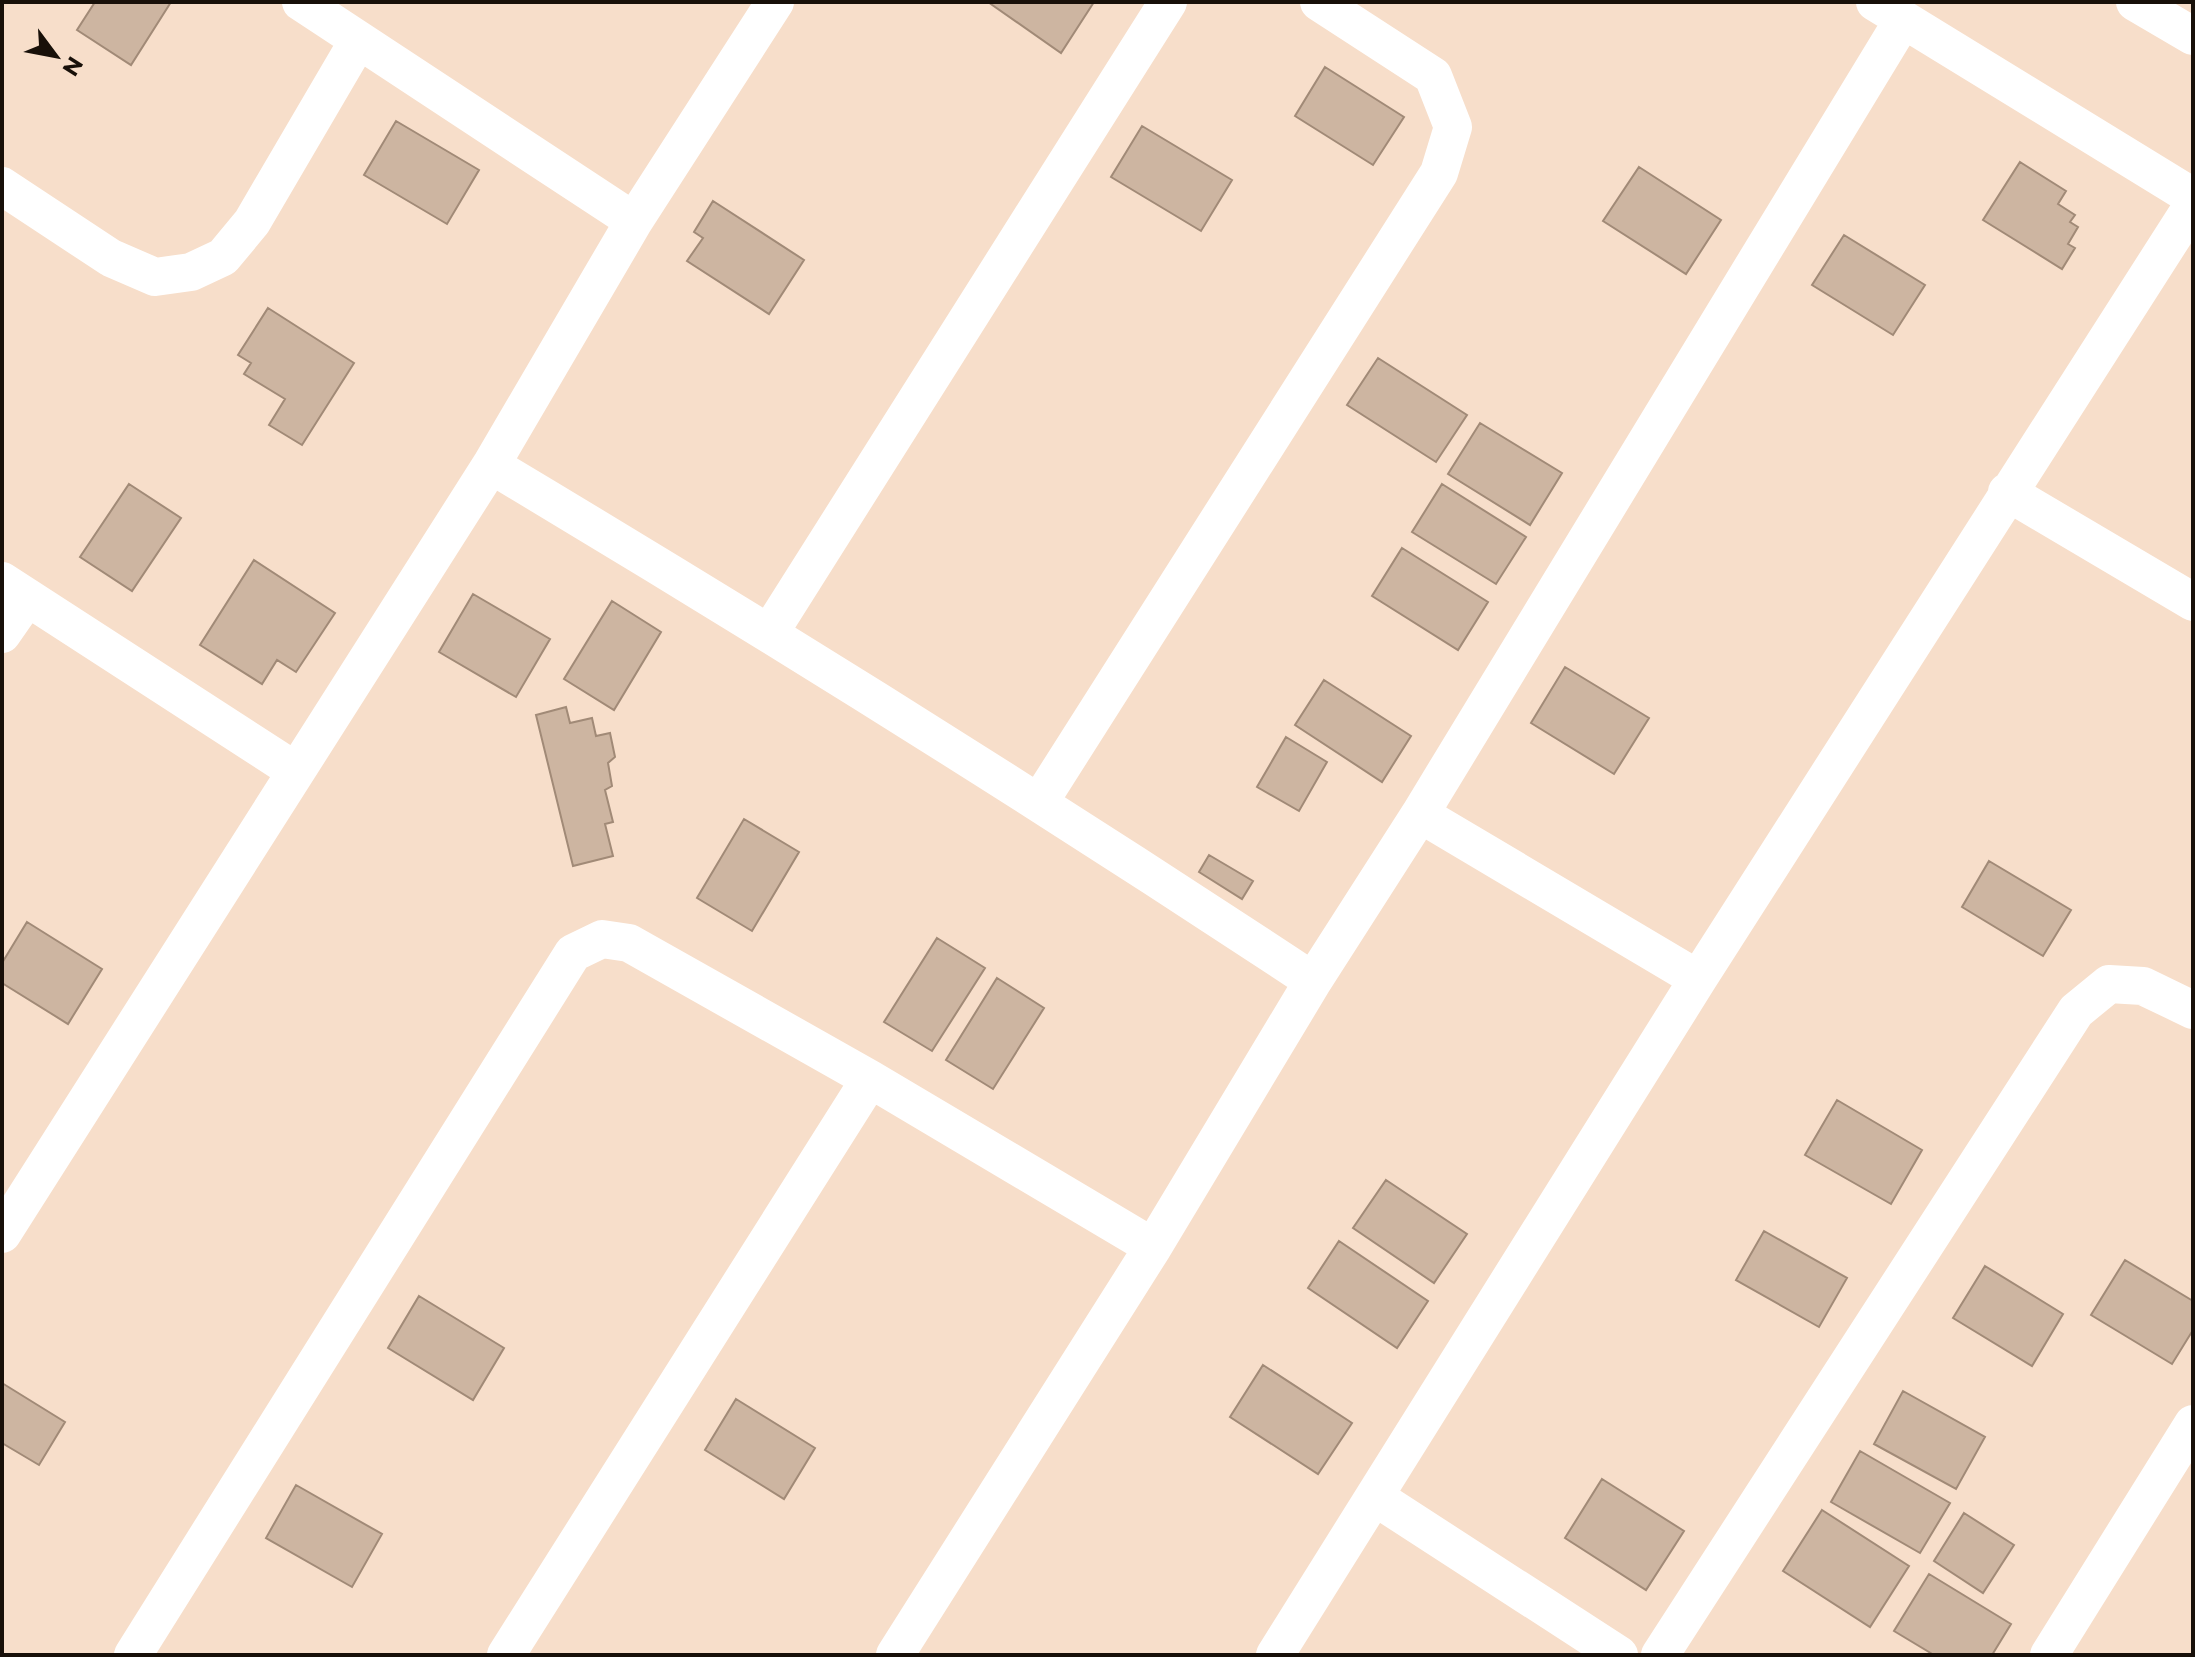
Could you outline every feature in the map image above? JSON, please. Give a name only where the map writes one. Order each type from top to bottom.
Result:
[{"type":"street","points":[[301,2],[634,221]]},
{"type":"street","points":[[2,1234],[294,770],[491,465],[634,221],[775,2]]},
{"type":"street","points":[[770,632],[1168,2]]},
{"type":"street","points":[[1040,801],[1439,173],[1453,127],[1433,76],[1319,2]]},
{"type":"street","points":[[2135,2],[2193,36]]},
{"type":"street","points":[[895,1655],[1153,1247],[1313,981],[1420,814],[1889,11],[2193,197]]},
{"type":"street","points":[[2,186],[111,258],[155,277],[191,272],[223,257],[252,222],[358,41]]},
{"type":"street","points":[[1275,1655],[1698,979],[2193,205]]},
{"type":"street","points":[[491,465],[770,632],[1040,801],[1313,981]]},
{"type":"street","points":[[2007,492],[2193,602]]},
{"type":"street","points":[[2,634],[14,589],[294,770]]},
{"type":"street","points":[[1420,814],[1698,979]]},
{"type":"street","points":[[133,1655],[573,953],[602,939],[629,943],[870,1079],[1153,1247]]},
{"type":"street","points":[[1660,1655],[2076,1011],[2109,984],[2143,986],[2193,1010]]},
{"type":"street","points":[[506,1655],[870,1079]]},
{"type":"street","points":[[2049,1655],[2193,1424]]},
{"type":"street","points":[[1375,1497],[1619,1655]]},
{"type":"building","points":[[95,2],[171,2],[131,65],[77,30]]},
{"type":"building","points":[[988,2],[1094,2],[1061,53]]},
{"type":"building","points":[[1325,67],[1404,117],[1373,165],[1295,116]]},
{"type":"building","points":[[396,121],[479,170],[447,224],[364,175]]},
{"type":"building","points":[[1142,126],[1232,180],[1201,231],[1111,177]]},
{"type":"building","points":[[2020,162],[2066,191],[2058,204],[2075,215],[2070,222],[2078,227],[2068,244],[2075,248],[2062,269],[1983,220]]},
{"type":"building","points":[[1639,167],[1721,220],[1686,274],[1603,221]]},
{"type":"building","points":[[713,201],[804,260],[769,314],[687,261],[703,238],[694,232]]},
{"type":"building","points":[[1844,235],[1925,285],[1893,335],[1812,285]]},
{"type":"building","points":[[268,308],[354,363],[302,445],[269,425],[285,399],[244,374],[251,363],[238,355]]},
{"type":"building","points":[[1378,358],[1467,415],[1436,462],[1347,405]]},
{"type":"building","points":[[1480,423],[1562,473],[1530,525],[1448,474]]},
{"type":"building","points":[[129,484],[181,518],[132,591],[80,557]]},
{"type":"building","points":[[1442,484],[1526,537],[1496,584],[1412,532]]},
{"type":"building","points":[[1402,548],[1488,602],[1458,650],[1372,596]]},
{"type":"building","points":[[254,560],[335,613],[296,672],[277,660],[262,684],[200,645]]},
{"type":"building","points":[[473,594],[550,639],[516,697],[439,652]]},
{"type":"building","points":[[612,601],[661,632],[614,710],[564,679]]},
{"type":"building","points":[[1565,667],[1649,718],[1614,774],[1531,723]]},
{"type":"building","points":[[1324,680],[1411,736],[1382,782],[1295,725]]},
{"type":"building","points":[[566,707],[570,723],[592,718],[596,736],[610,733],[615,757],[608,763],[612,786],[605,790],[613,822],[605,824],[613,856],[573,866],[536,715]]},
{"type":"building","points":[[1286,737],[1327,762],[1299,811],[1257,787]]},
{"type":"building","points":[[744,819],[799,852],[752,931],[697,898]]},
{"type":"building","points":[[1209,855],[1253,881],[1242,899],[1199,872]]},
{"type":"building","points":[[1989,861],[2071,910],[2043,956],[1962,907]]},
{"type":"building","points":[[27,922],[102,969],[68,1024],[2,983],[2,963]]},
{"type":"building","points":[[937,938],[985,968],[932,1051],[884,1022]]},
{"type":"building","points":[[997,978],[1044,1008],[993,1089],[946,1060]]},
{"type":"building","points":[[1837,1100],[1922,1150],[1891,1204],[1805,1155]]},
{"type":"building","points":[[1386,1180],[1467,1234],[1434,1283],[1353,1228]]},
{"type":"building","points":[[1764,1231],[1847,1278],[1819,1327],[1736,1280]]},
{"type":"building","points":[[1339,1241],[1428,1301],[1397,1348],[1308,1288]]},
{"type":"building","points":[[2125,1260],[2193,1301],[2193,1330],[2172,1364],[2091,1315]]},
{"type":"building","points":[[1985,1266],[2063,1314],[2032,1366],[1953,1318]]},
{"type":"building","points":[[419,1296],[504,1348],[473,1400],[388,1348]]},
{"type":"building","points":[[1263,1365],[1352,1423],[1318,1474],[1230,1417]]},
{"type":"building","points":[[2,1383],[65,1422],[39,1465],[2,1443]]},
{"type":"building","points":[[1903,1391],[1985,1437],[1956,1489],[1874,1444]]},
{"type":"building","points":[[736,1399],[815,1448],[784,1499],[705,1450]]},
{"type":"building","points":[[1860,1451],[1950,1503],[1920,1553],[1831,1502]]},
{"type":"building","points":[[1602,1479],[1684,1531],[1646,1590],[1565,1538]]},
{"type":"building","points":[[296,1485],[382,1534],[352,1587],[266,1538]]},
{"type":"building","points":[[1822,1510],[1909,1566],[1870,1627],[1783,1571]]},
{"type":"building","points":[[1964,1513],[2014,1545],[1983,1593],[1934,1561]]},
{"type":"building","points":[[1929,1574],[2011,1624],[1992,1655],[1934,1655],[1894,1631]]}]
